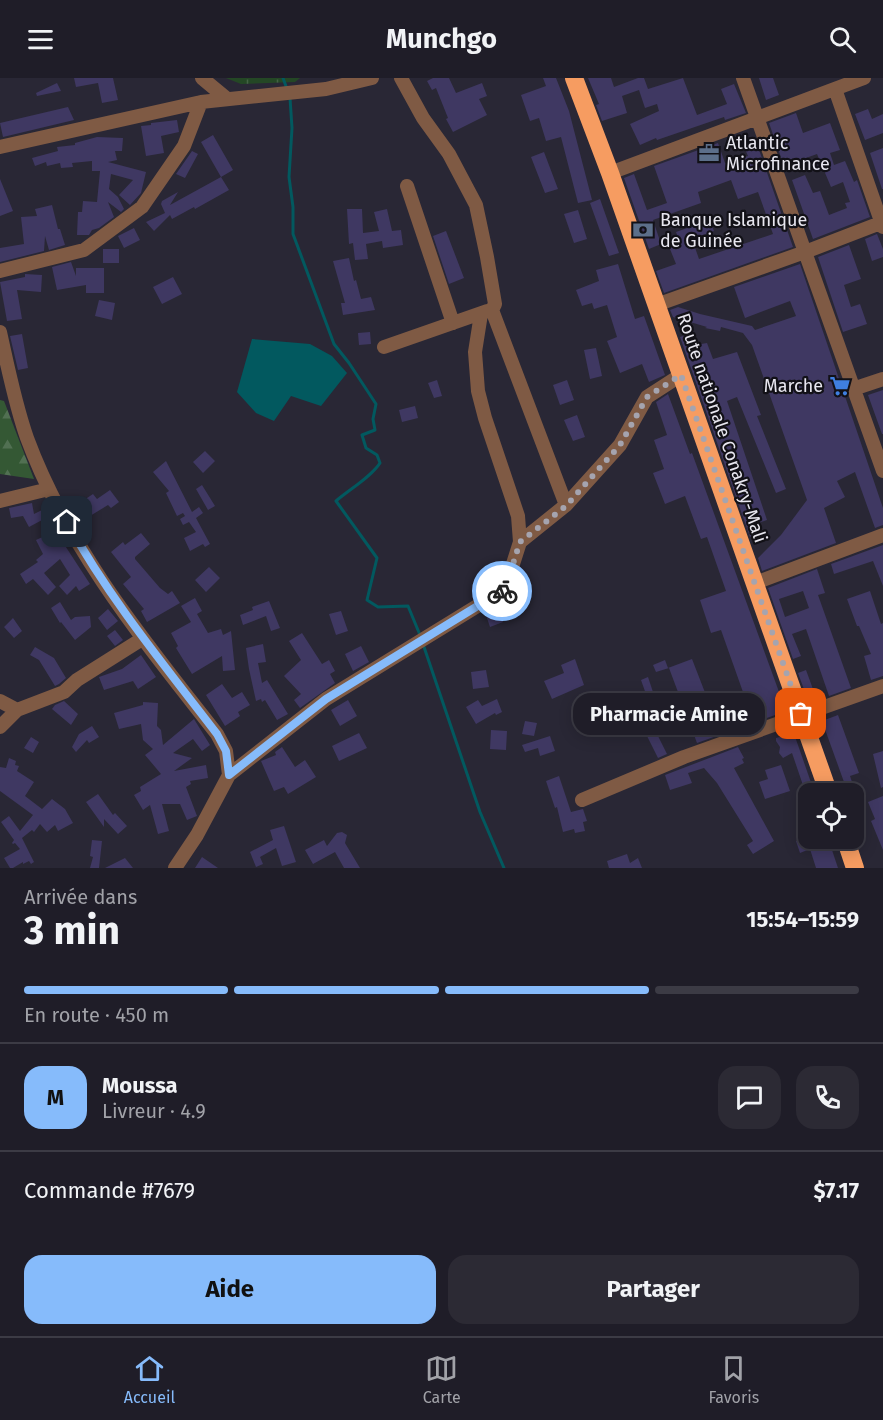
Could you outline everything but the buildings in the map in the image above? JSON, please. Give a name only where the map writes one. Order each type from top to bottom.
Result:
[{"type":"highway","name":"Route nationale Conakry-Mali","points":[[574,78],[610,173],[825,783]]},
{"type":"highway","points":[[849,849],[855,868]]},
{"type":"street","points":[[202,78],[226,98]]},
{"type":"street","points":[[0,147],[201,102],[327,89],[372,78]]},
{"type":"street","points":[[384,347],[486,312],[495,304],[476,205],[449,154],[423,118],[401,78]]},
{"type":"street","points":[[743,78],[883,471]]},
{"type":"street","points":[[610,173],[864,78]]},
{"type":"street","points":[[656,305],[882,224],[835,89]]},
{"type":"street","points":[[0,271],[84,250],[142,207],[184,146],[201,102]]},
{"type":"street","points":[[407,186],[453,324]]},
{"type":"street","points":[[486,312],[566,506]]},
{"type":"street","points":[[175,868],[197,835],[229,775],[326,699],[505,589],[520,542],[518,516],[478,391],[475,352],[486,312]]},
{"type":"street","points":[[0,332],[15,402],[49,489],[85,554],[142,639],[217,734],[226,751],[229,775]]},
{"type":"street","points":[[520,542],[566,506],[620,445],[647,397],[681,375]]},
{"type":"street","points":[[853,389],[883,379]]},
{"type":"street","points":[[0,501],[49,489]]},
{"type":"street","points":[[755,583],[883,535]]},
{"type":"street","points":[[0,727],[17,710],[64,692],[77,680],[142,639]]},
{"type":"street","points":[[582,800],[656,768],[883,686]]},
{"type":"street","points":[[0,701],[17,710]]},
{"type":"green space","points":[[226,78],[300,78],[295,82],[241,84]]},
{"type":"green space","points":[[0,400],[4,401],[34,479],[0,474]]},
{"type":"shaded area","points":[[252,339],[310,344],[332,356],[347,373],[321,406],[291,396],[274,421],[256,413],[237,392]]},
{"type":"waterway","points":[[283,78],[287,89]]},
{"type":"waterway","points":[[290,98],[292,128],[289,177],[293,207],[293,234],[334,344],[376,404],[373,419],[375,430],[362,435],[366,448],[377,455],[380,463],[366,478],[336,501],[377,558],[367,600],[378,607],[408,606],[420,635]]},
{"type":"waterway","points":[[423,644],[480,812],[504,868]]},
{"type":"way so far","points":[[502,591],[505,589],[520,542],[566,506],[620,445],[647,397],[681,375],[801,714]]},
{"type":"place","name":"Atlantic Microfinance","points":[[709,153]]},
{"type":"place","name":"Banque Islamique de Guinée","points":[[643,230]]},
{"type":"place","name":"Marche","points":[[840,386]]},
{"type":"place","name":"Pharmacie Amine","points":[[801,714]]},
{"type":"route","points":[[67,522],[85,554],[142,639],[217,734],[226,751],[229,775],[326,699],[502,591]]}]
